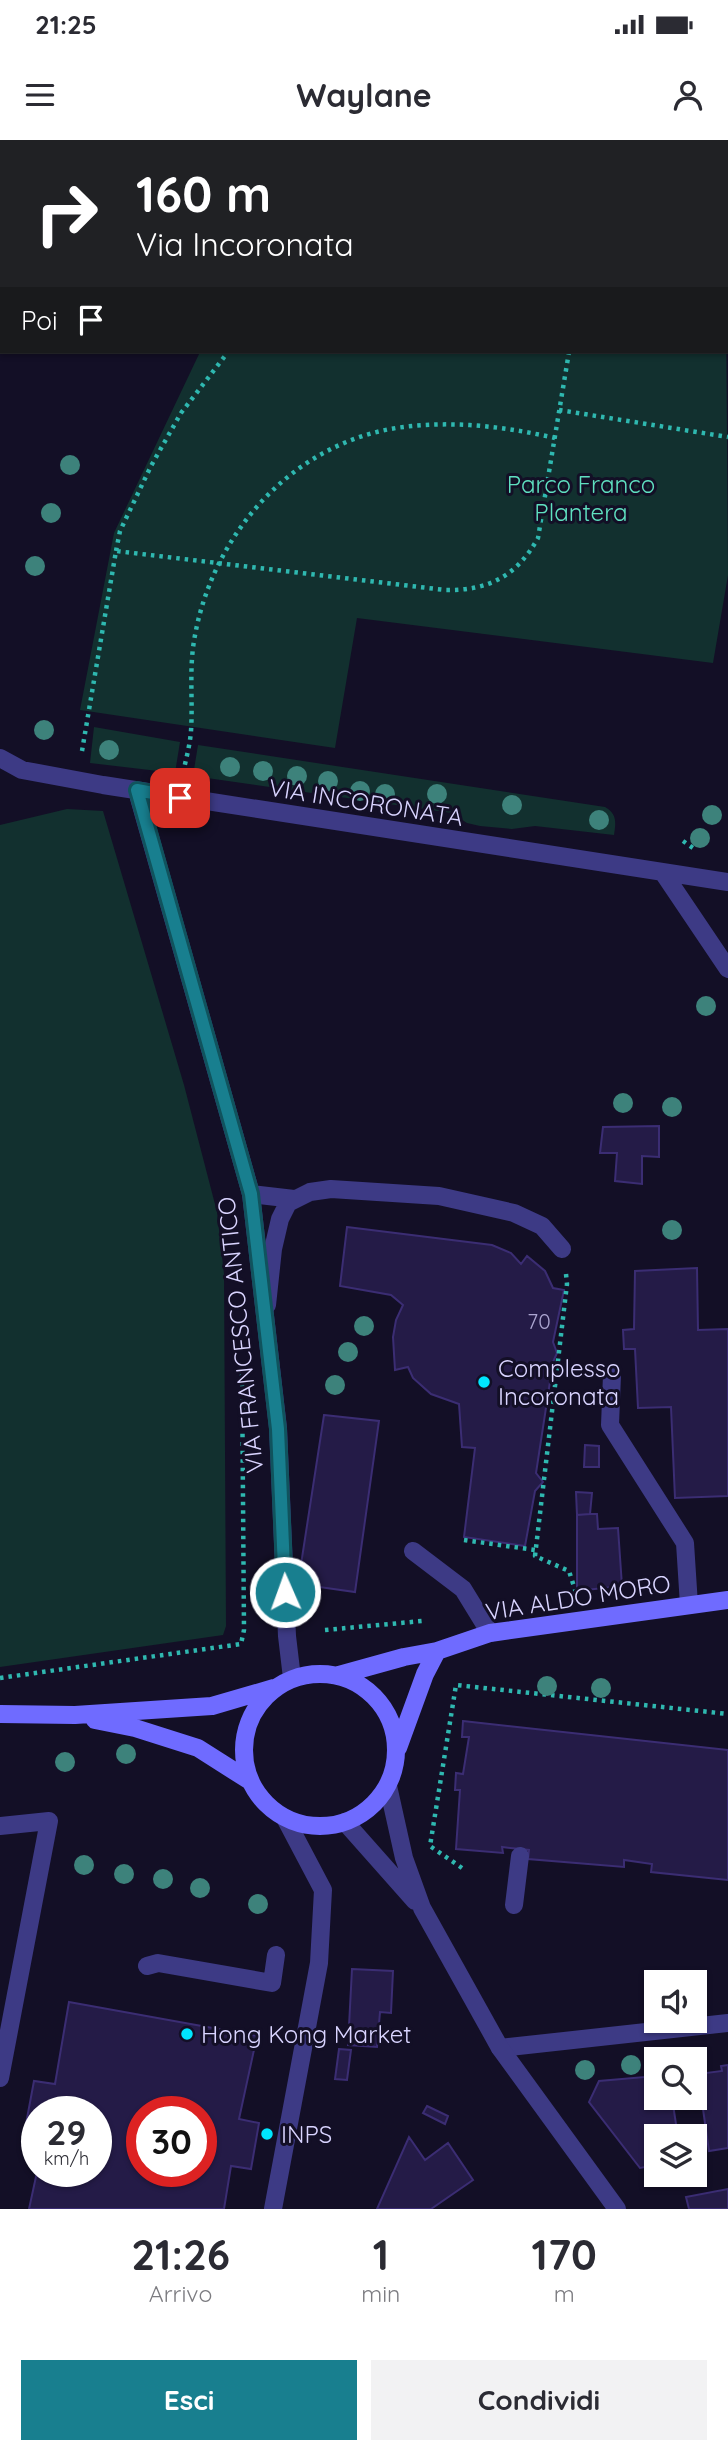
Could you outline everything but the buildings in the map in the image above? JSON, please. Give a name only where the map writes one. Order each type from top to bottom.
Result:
[{"type":"main road","name":"VIA ALDO MORO","points":[[340,1675],[404,1657],[437,1651],[490,1633],[728,1600]]},
{"type":"main road","points":[[274,1688],[256,1707],[246,1730],[244,1756],[250,1781],[264,1802],[285,1818],[309,1826],[334,1825],[356,1818],[374,1805],[388,1786],[425,1674],[437,1651]]},
{"type":"main road","points":[[0,1714],[75,1715],[212,1706],[274,1688],[292,1678],[315,1673],[340,1675],[363,1686],[382,1704],[393,1727],[397,1753]]},
{"type":"main road","points":[[75,1715],[135,1728],[198,1748],[250,1781]]},
{"type":"street","name":"VIA INCORONATA","points":[[0,758],[22,770],[180,798],[728,882]]},
{"type":"street","name":"VIA FRANCESCO ANTICO","points":[[137,790],[251,1194],[278,1429],[287,1636],[292,1678]]},
{"type":"street","points":[[664,874],[728,969]]},
{"type":"street","points":[[266,1312],[273,1249],[280,1219],[288,1203],[310,1192],[331,1189],[439,1196],[514,1213],[542,1226],[562,1249]]},
{"type":"street","points":[[251,1194],[294,1199]]},
{"type":"street","points":[[612,1375],[610,1425],[685,1543],[689,1605]]},
{"type":"street","points":[[413,1551],[463,1589],[490,1633]]},
{"type":"street","points":[[388,1786],[404,1858],[422,1908],[500,2049],[617,2209]]},
{"type":"street","points":[[273,2209],[318,1963],[323,1890],[285,1818]]},
{"type":"street","points":[[0,1826],[49,1821],[0,2078]]},
{"type":"street","points":[[345,1822],[422,1908]]},
{"type":"street","points":[[514,1905],[520,1856]]},
{"type":"street","points":[[146,1966],[158,1963],[272,1983],[276,1955]]},
{"type":"street","points":[[500,2049],[728,2023]]},
{"type":"path","points":[[82,751],[120,531],[181,413],[226,354]]},
{"type":"path","points":[[116,551],[445,590],[468,589],[494,583],[524,561],[538,538],[569,354]]},
{"type":"path","points":[[559,410],[728,437]]},
{"type":"path","points":[[180,798],[191,728],[194,639],[219,562],[239,527],[265,496],[294,471],[348,441],[396,428],[445,424],[516,429],[555,438]]},
{"type":"path","points":[[562,1249],[568,1284],[535,1556],[569,1571],[578,1600]]},
{"type":"path","points":[[0,1678],[241,1644],[244,1630],[242,1361]]},
{"type":"path","points":[[464,1540],[535,1550]]},
{"type":"path","points":[[325,1630],[422,1621]]},
{"type":"path","points":[[462,1868],[430,1846],[456,1685],[728,1714]]},
{"type":"green space","name":"Parco Franco Plantera","points":[[199,354],[726,354],[728,575],[713,663],[357,618],[335,748],[80,710],[114,533]]},
{"type":"green space","points":[[94,727],[180,742],[175,773],[90,763]]},
{"type":"green space","points":[[198,745],[605,807],[615,819],[614,835],[535,826],[512,829],[480,826],[467,823],[452,813],[193,776]]},
{"type":"green space","points":[[67,809],[103,811],[184,1085],[217,1212],[224,1274],[226,1626],[223,1635],[0,1667],[0,825]]},
{"type":"place","name":"Complesso Incoronata","points":[[484,1382]]},
{"type":"place","name":"Hong Kong Market","points":[[187,2034]]},
{"type":"place","name":"INPS","points":[[267,2134]]},
{"type":"route","points":[[180,798],[137,790],[251,1194],[262,1271],[278,1429],[285,1592]]}]
